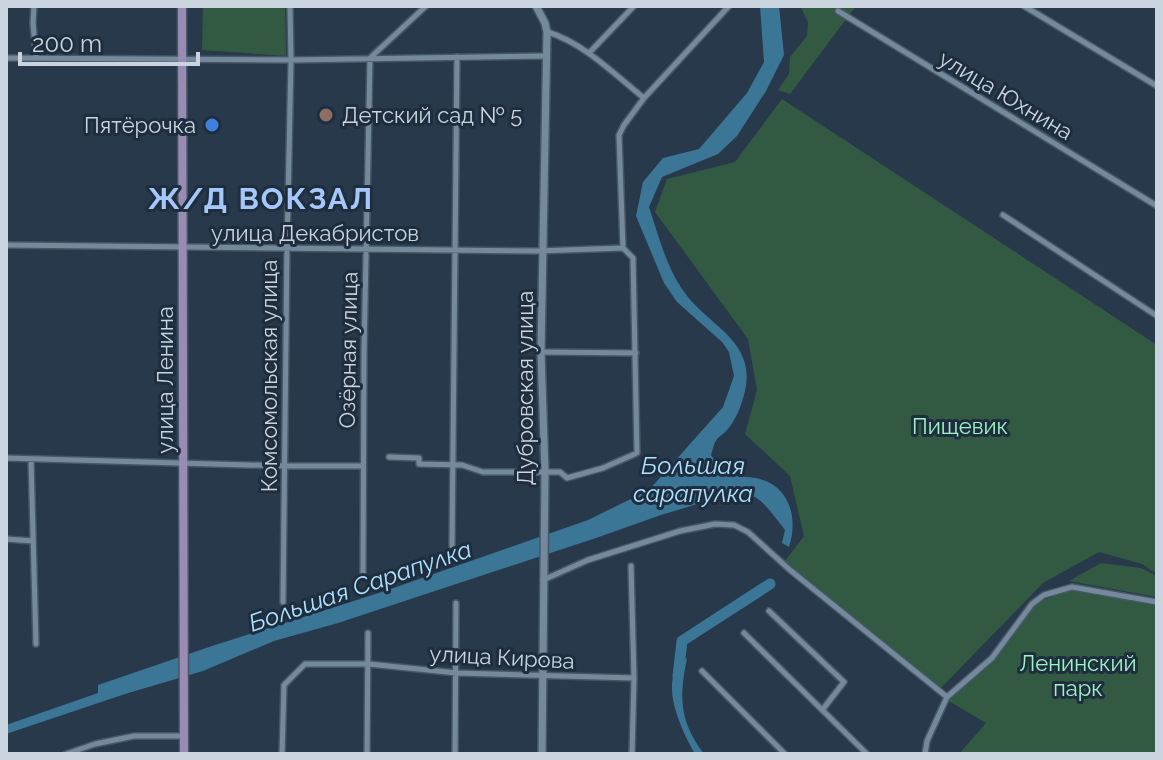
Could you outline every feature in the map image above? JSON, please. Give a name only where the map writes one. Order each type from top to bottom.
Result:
[{"type":"main road","name":"улица Ленина","points":[[182,6],[184,754]]},
{"type":"street","points":[[34,6],[36,58]]},
{"type":"street","name":"Комсомольская улица","points":[[283,602],[290,6]]},
{"type":"street","points":[[370,58],[426,6]]},
{"type":"street","name":"Дубровская улица","points":[[536,6],[547,32],[541,352],[545,471],[542,754]]},
{"type":"street","points":[[589,53],[634,6]]},
{"type":"street","points":[[389,457],[419,458],[419,464],[462,465],[483,472],[560,472],[567,478],[603,468],[637,453],[633,258],[623,248],[619,135],[644,98],[729,6]]},
{"type":"street","points":[[1024,6],[1157,86]]},
{"type":"street","name":"улица Юхнина","points":[[838,11],[1157,206]]},
{"type":"street","points":[[547,32],[589,53],[644,98]]},
{"type":"street","points":[[6,58],[291,60],[547,56]]},
{"type":"street","points":[[452,546],[457,57]]},
{"type":"street","name":"Озёрная улица","points":[[363,576],[365,249],[370,58]]},
{"type":"street","points":[[1003,215],[1157,316]]},
{"type":"street","name":"улица Декабристов","points":[[6,245],[543,251],[623,248]]},
{"type":"street","points":[[541,352],[636,353]]},
{"type":"street","points":[[6,458],[363,466]]},
{"type":"street","points":[[31,459],[36,644]]},
{"type":"street","points":[[543,576],[680,531],[715,524],[734,525],[748,532],[790,570],[947,697]]},
{"type":"street","points":[[6,539],[33,541]]},
{"type":"street","points":[[631,566],[634,678],[632,754]]},
{"type":"street","points":[[925,754],[927,741],[947,697],[992,658],[1032,604],[1044,595],[1072,587],[1157,602]]},
{"type":"street","points":[[455,754],[456,603]]},
{"type":"street","points":[[769,611],[844,682],[823,709]]},
{"type":"street","points":[[367,754],[368,633]]},
{"type":"street","points":[[744,633],[867,754]]},
{"type":"street","points":[[282,754],[284,685],[305,664],[369,664]]},
{"type":"street","name":"улица Кирова","points":[[369,664],[457,673],[634,678]]},
{"type":"street","points":[[702,671],[785,754]]},
{"type":"street","points":[[66,754],[134,736],[184,736]]},
{"type":"green space","points":[[203,6],[285,6],[286,56],[202,50]]},
{"type":"green space","points":[[800,6],[856,6],[790,94],[778,90],[789,74],[790,57],[807,36],[808,22]]},
{"type":"green space","name":"Пищевик","points":[[782,99],[1157,345],[1157,574],[1142,564],[1099,552],[1043,583],[938,691],[785,561],[804,536],[790,476],[745,434],[757,390],[748,339],[655,212],[667,179],[735,162]]},
{"type":"green space","points":[[1101,563],[1141,568],[1157,576],[1157,597],[1069,581]]},
{"type":"green space","name":"Ленинский парк","points":[[1070,589],[1157,605],[1157,754],[959,754],[986,723],[947,700],[987,666],[1030,606]]},
{"type":"water","name":"Большая сарапулка","points":[[760,6],[779,6],[784,55],[766,91],[737,136],[718,154],[662,177],[649,207],[674,276],[698,308],[730,337],[744,360],[747,374],[740,406],[711,455],[729,473],[771,483],[785,497],[790,506],[793,526],[789,547],[782,543],[785,530],[761,501],[748,494],[731,494],[338,623],[274,641],[203,671],[6,734],[6,725],[98,693],[98,685],[385,591],[588,520],[649,490],[723,407],[734,376],[729,352],[722,342],[677,302],[664,283],[636,216],[643,182],[663,158],[699,149],[747,93],[764,62]]},
{"type":"water","points":[[687,658],[683,708],[690,731],[704,754],[695,754],[674,704],[673,678]]},
{"type":"waterway","name":"Большая Сарапулка","points":[[678,676],[682,641],[770,584]]},
{"type":"place","name":"Детский сад № 5","points":[[326,115]]},
{"type":"place","name":"Пятёрочка","points":[[212,125]]},
{"type":"district","name":"Ж/Д ВОКЗАЛ","points":[[261,198]]}]
